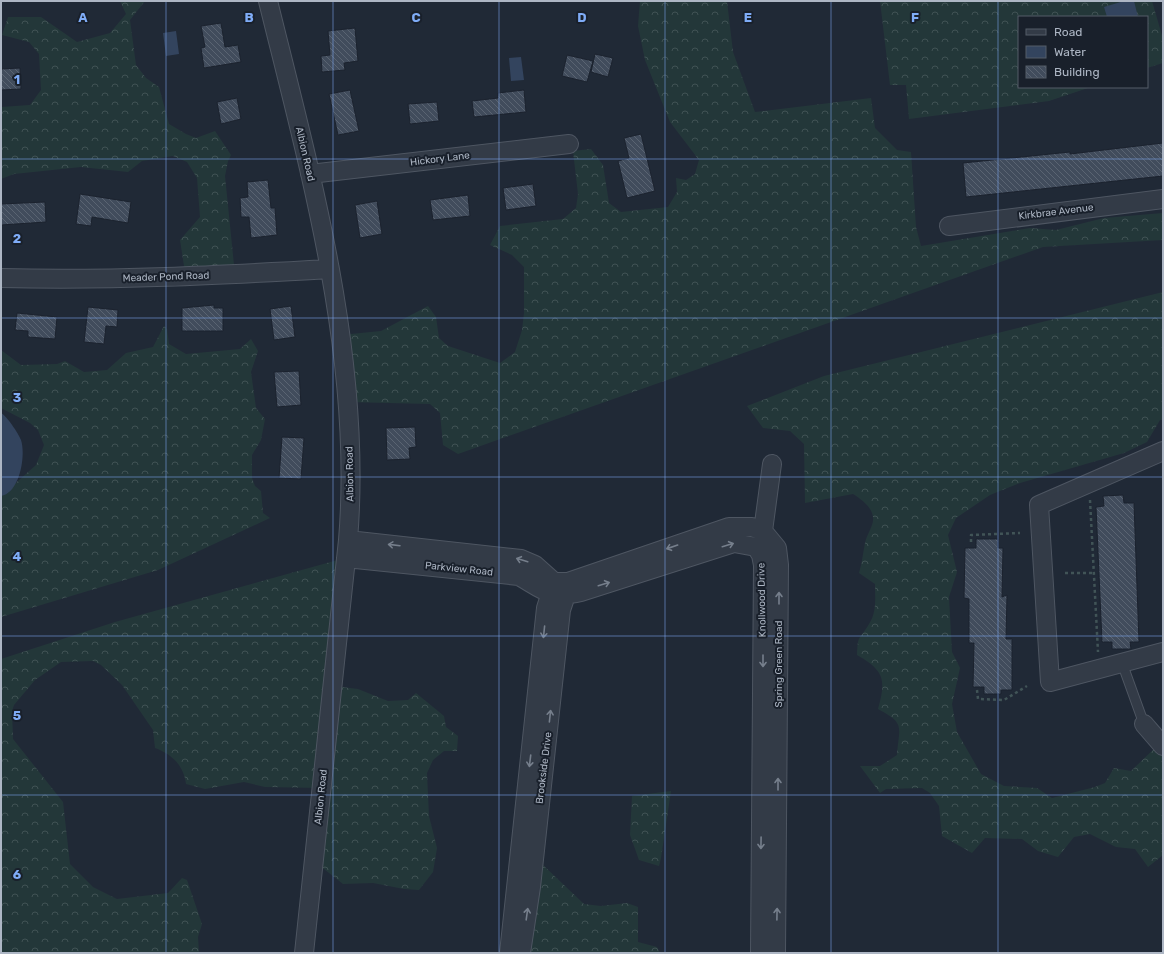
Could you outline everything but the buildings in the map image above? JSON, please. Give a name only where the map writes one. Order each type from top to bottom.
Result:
[{"type":"street","name":"Albion Road","points":[[268,1],[310,174],[330,269],[349,421],[350,510],[347,549],[304,953]]},
{"type":"street","name":"Hickory Lane","points":[[310,174],[569,144]]},
{"type":"street","name":"Kirkbrae Avenue","points":[[948,226],[1163,199]]},
{"type":"street","name":"Meader Pond Road","points":[[1,278],[59,280],[147,278],[330,269]]},
{"type":"street","points":[[1163,451],[1040,505],[1050,682],[1163,652]]},
{"type":"street","points":[[560,588],[729,527],[752,527],[763,531],[772,464]]},
{"type":"street","name":"Spring Green Road","points":[[760,953],[770,803],[779,565],[777,548],[763,531]]},
{"type":"street","name":"Knollwood Drive","points":[[560,588],[734,543],[756,548],[761,555],[763,565],[770,803]]},
{"type":"street","name":"Parkview Road","points":[[347,549],[521,559],[535,565],[560,588]]},
{"type":"street","name":"Brookside Drive","points":[[509,953],[546,608],[560,588]]},
{"type":"street","name":"Brookside Drive","points":[[521,953],[532,880],[561,610],[560,588]]},
{"type":"street","points":[[1144,724],[1163,746]]},
{"type":"street","name":"Spring Green Road","points":[[770,803],[776,953]]},
{"type":"lane","points":[[1122,663],[1144,724]]},
{"type":"path","points":[[1095,499],[1090,499],[1096,646],[1099,657]]},
{"type":"path","points":[[971,542],[971,535],[1020,533]]},
{"type":"path","points":[[1065,573],[1093,573]]},
{"type":"path","points":[[977,690],[978,699],[1004,700],[1027,686]]},
{"type":"green space","points":[[120,1],[145,1],[130,20],[136,65],[146,78],[159,87],[169,124],[196,138],[215,131],[231,155],[228,161],[225,176],[235,275],[186,279],[180,240],[200,217],[197,178],[187,162],[173,156],[142,161],[128,172],[81,167],[14,174],[1,179],[1,107],[30,105],[41,90],[39,54],[29,42],[2,35],[8,17],[41,17],[77,42],[110,33],[126,14]]},
{"type":"green space","points":[[640,1],[727,1],[733,52],[755,112],[871,98],[875,128],[897,150],[911,152],[916,227],[921,246],[1030,228],[1056,230],[1104,218],[1163,213],[1163,240],[1043,247],[458,454],[443,445],[440,413],[430,404],[348,402],[341,335],[381,331],[428,306],[436,317],[439,338],[448,346],[500,363],[515,352],[522,330],[524,313],[524,267],[512,255],[490,245],[500,226],[563,219],[576,208],[578,194],[573,151],[591,149],[603,165],[609,203],[621,212],[668,207],[677,192],[676,178],[686,180],[695,174],[699,160],[670,122],[645,60],[638,26]]},
{"type":"green space","points":[[880,1],[1152,1],[1163,39],[1163,63],[1148,68],[1148,16],[1018,16],[1018,88],[1088,88],[1049,101],[909,119],[906,85],[890,85]]},
{"type":"green space","points":[[1163,292],[1163,419],[1160,420],[1147,442],[1124,453],[1020,483],[990,495],[956,518],[948,535],[957,572],[949,597],[952,652],[960,668],[952,704],[957,732],[981,774],[1004,786],[1037,788],[1052,798],[1105,783],[1114,768],[1131,771],[1158,745],[1163,747],[1163,855],[1148,867],[1135,849],[1116,847],[1090,834],[1074,837],[1058,857],[1038,851],[1022,839],[985,838],[972,853],[942,836],[939,806],[930,793],[922,788],[886,789],[880,793],[860,766],[880,766],[897,755],[899,732],[897,722],[878,709],[881,699],[882,683],[878,671],[857,655],[859,640],[872,619],[875,605],[875,584],[859,573],[866,541],[873,520],[871,511],[865,503],[853,494],[805,503],[804,444],[790,431],[763,428],[747,406],[824,376]]},
{"type":"green space","points":[[164,326],[167,329],[169,344],[186,354],[240,349],[251,339],[258,351],[251,372],[256,408],[265,419],[261,440],[252,455],[252,478],[255,486],[261,491],[263,513],[270,518],[158,570],[1,617],[1,490],[9,489],[36,465],[44,445],[38,430],[30,423],[1,408],[1,350],[21,365],[57,364],[65,361],[84,372],[107,370],[126,353],[153,347]]},
{"type":"green space","points":[[345,558],[334,686],[358,689],[388,701],[408,700],[416,693],[444,716],[446,727],[458,736],[457,751],[444,751],[433,760],[427,773],[429,816],[437,848],[433,872],[419,890],[404,889],[373,883],[343,884],[324,869],[317,868],[321,788],[265,787],[244,782],[205,789],[186,784],[180,766],[172,757],[155,748],[153,730],[122,685],[101,665],[93,661],[61,662],[35,680],[14,705],[12,711],[13,739],[63,802],[70,864],[93,887],[117,899],[168,893],[182,878],[187,880],[202,924],[198,937],[199,953],[1,953],[1,659],[115,622]]},
{"type":"green space","points":[[671,791],[659,866],[639,860],[630,835],[632,796]]},
{"type":"green space","points":[[523,846],[584,904],[601,906],[627,903],[638,907],[638,942],[657,947],[660,953],[509,953]]},
{"type":"water","points":[[1124,1],[1134,1],[1138,16],[1107,16],[1104,7]]},
{"type":"water","points":[[176,31],[179,54],[166,56],[163,33]]},
{"type":"water","points":[[521,57],[524,80],[511,81],[509,58]]},
{"type":"water","points":[[1,413],[9,421],[20,437],[23,455],[17,481],[8,493],[1,496]]}]
